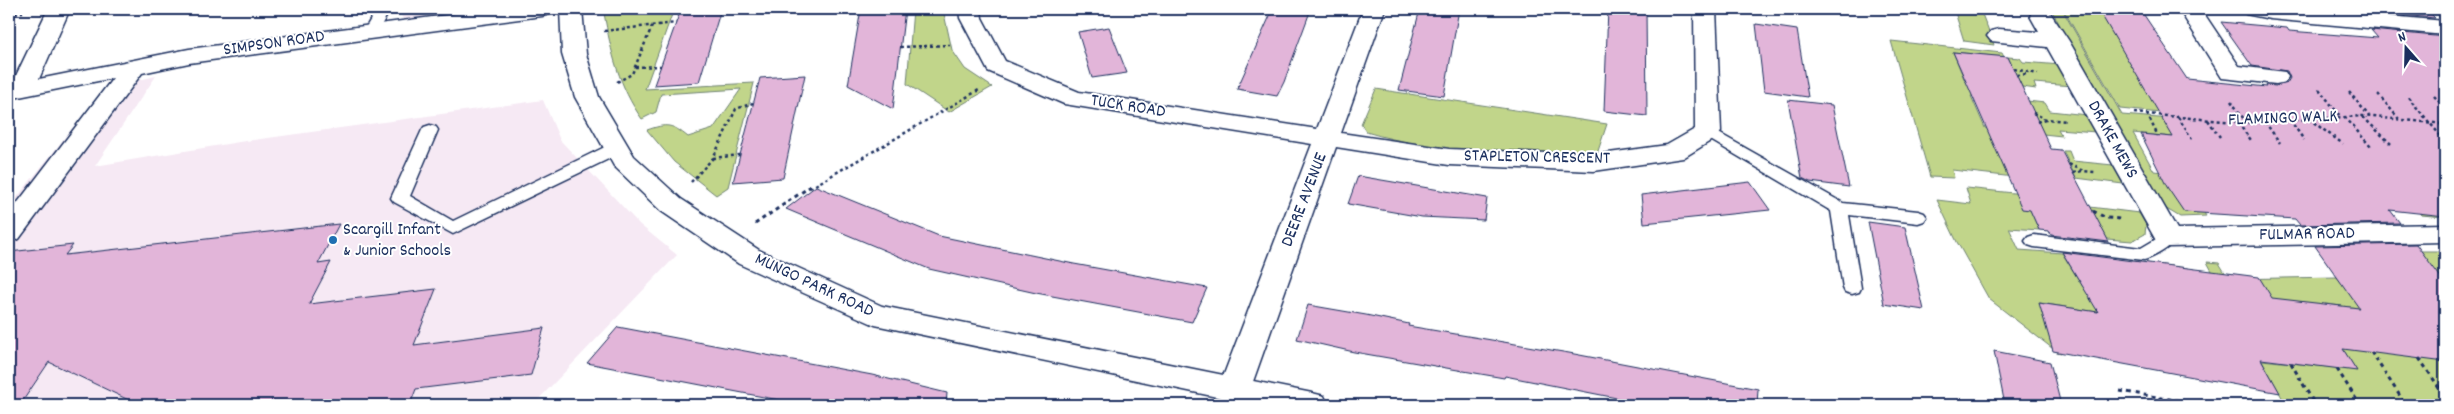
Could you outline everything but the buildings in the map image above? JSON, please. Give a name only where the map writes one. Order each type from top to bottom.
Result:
[{"type":"street","points":[[16,91],[59,9]]},
{"type":"street","name":"SIMPSON ROAD","points":[[16,91],[189,56],[542,9]]},
{"type":"street","name":"TUCK ROAD","points":[[970,9],[971,18],[996,66],[1073,99],[1328,139]]},
{"type":"street","name":"DEERE AVENUE","points":[[1234,390],[1328,139],[1374,9]]},
{"type":"street","points":[[1705,9],[1708,132]]},
{"type":"street","points":[[2198,9],[2193,14],[2232,73],[2276,77]]},
{"type":"street","points":[[2254,9],[2445,28]]},
{"type":"street","name":"DRAKE MEWS","points":[[2041,16],[2168,238]]},
{"type":"street","name":"MUNGO PARK ROAD","points":[[572,22],[574,54],[587,97],[623,160],[671,205],[749,257],[875,315],[1312,405]]},
{"type":"street","points":[[1999,36],[2057,41]]},
{"type":"street","points":[[9,233],[134,67]]},
{"type":"street","name":"STAPLETON CRESCENT","points":[[1328,139],[1449,157],[1594,163],[1674,152],[1708,132]]},
{"type":"street","name":"FULMAR ROAD","points":[[2168,238],[2445,233]]},
{"type":"lane","points":[[370,32],[384,9]]},
{"type":"lane","points":[[430,130],[400,198],[453,228],[616,148]]},
{"type":"lane","points":[[1708,132],[1839,208],[1918,218]]},
{"type":"lane","points":[[1839,208],[1852,288]]},
{"type":"lane","points":[[2034,241],[2144,254],[2168,238]]},
{"type":"path","points":[[572,22],[676,23]]},
{"type":"path","points":[[587,97],[632,74],[653,24]]},
{"type":"path","points":[[900,47],[984,43]]},
{"type":"path","points":[[635,67],[661,66]]},
{"type":"path","points":[[727,242],[812,186],[1010,72]]},
{"type":"path","points":[[2017,75],[2027,74]]},
{"type":"path","points":[[2319,89],[2342,117],[2372,147]]},
{"type":"path","points":[[2349,92],[2369,117]]},
{"type":"path","points":[[2378,94],[2399,120]]},
{"type":"path","points":[[2434,96],[2445,108]]},
{"type":"path","points":[[2408,97],[2445,142]]},
{"type":"path","points":[[671,205],[713,158],[736,109],[753,104]]},
{"type":"path","name":"FLAMINGO WALK","points":[[2129,112],[2238,122],[2363,116],[2445,124]]},
{"type":"path","points":[[2146,114],[2158,136]]},
{"type":"path","points":[[2178,116],[2192,139]]},
{"type":"path","points":[[2363,116],[2370,126],[2391,144]]},
{"type":"path","points":[[2309,118],[2317,127],[2343,144]]},
{"type":"path","points":[[2037,122],[2046,119]]},
{"type":"path","points":[[2208,119],[2220,137]]},
{"type":"path","points":[[2289,120],[2304,140]]},
{"type":"path","points":[[2238,122],[2251,140]]},
{"type":"path","points":[[2265,122],[2280,143]]},
{"type":"path","points":[[2440,124],[2445,130]]},
{"type":"path","points":[[713,158],[740,155]]},
{"type":"path","points":[[2073,173],[2083,171]]},
{"type":"path","points":[[2371,352],[2406,405]]},
{"type":"path","points":[[2419,358],[2445,396]]},
{"type":"path","points":[[2291,363],[2315,405]]},
{"type":"path","points":[[2337,368],[2360,405]]},
{"type":"path","points":[[2120,391],[2205,405]]},
{"type":"shaded area","points":[[401,9],[490,9],[403,19],[400,13]]},
{"type":"shaded area","name":"Scargill Infant & Junior Schools","points":[[156,76],[95,166],[239,142],[543,100],[560,140],[640,225],[677,255],[533,405],[9,405],[9,207],[105,88]]},
{"type":"green space","points":[[605,9],[674,9],[645,89],[754,83],[728,187],[716,195],[674,162],[647,130],[660,126],[669,126],[678,129],[688,137],[713,129],[741,89],[661,94],[656,112],[642,119],[627,94],[617,69],[604,13]]},
{"type":"green space","points":[[913,9],[943,9],[952,50],[965,69],[992,87],[949,112],[907,84]]},
{"type":"green space","points":[[1954,9],[1980,9],[1994,45],[1964,41]]},
{"type":"green space","points":[[2051,9],[2062,9],[2122,115],[2183,120],[2363,119],[2445,127],[2445,149],[2389,143],[2204,140],[2133,133],[2154,171],[2195,176],[2445,184],[2445,217],[2421,215],[2404,194],[2192,194],[2206,216],[2180,217],[2158,204]]},
{"type":"green space","points":[[2063,9],[2100,9],[2161,113],[2120,109]]},
{"type":"green space","points":[[1891,41],[2002,53],[2004,57],[1953,52],[1965,81],[1971,82],[1977,96],[1971,96],[1985,128],[1996,129],[2014,177],[1952,170],[1954,178],[1930,177]]},
{"type":"green space","points":[[2008,57],[2020,58],[2023,62],[2061,65],[2072,86],[2034,83],[2036,89],[2022,87]]},
{"type":"green space","points":[[1376,89],[1607,124],[1597,154],[1510,154],[1423,145],[1366,132],[1361,124]]},
{"type":"green space","points":[[2027,101],[2045,103],[2050,111],[2087,115],[2096,132],[2058,129],[2062,136],[2043,134]]},
{"type":"green space","points":[[2063,151],[2069,151],[2073,161],[2113,165],[2123,184],[2076,178]]},
{"type":"green space","points":[[1966,188],[2023,194],[2039,230],[2009,228],[2019,250],[2062,253],[2083,287],[2135,294],[2145,263],[2187,268],[2200,290],[2224,293],[2207,262],[2219,263],[2229,279],[2337,277],[2341,282],[2373,285],[2441,279],[2420,251],[2445,251],[2445,285],[2433,284],[2435,341],[2445,342],[2445,405],[2286,405],[2262,360],[2356,370],[2326,322],[2097,312],[2040,303],[2057,339],[2061,353],[2057,352],[1989,299],[1957,242],[1937,200],[1971,204]],"holes":[[[2325,304],[2366,309],[2354,350]]]},
{"type":"green space","points":[[2090,207],[2139,213],[2146,225],[2145,234],[2132,241],[2107,239]]},
{"type":"place","name":"Scargill Infant & Junior Schools","points":[[333,240]]}]
